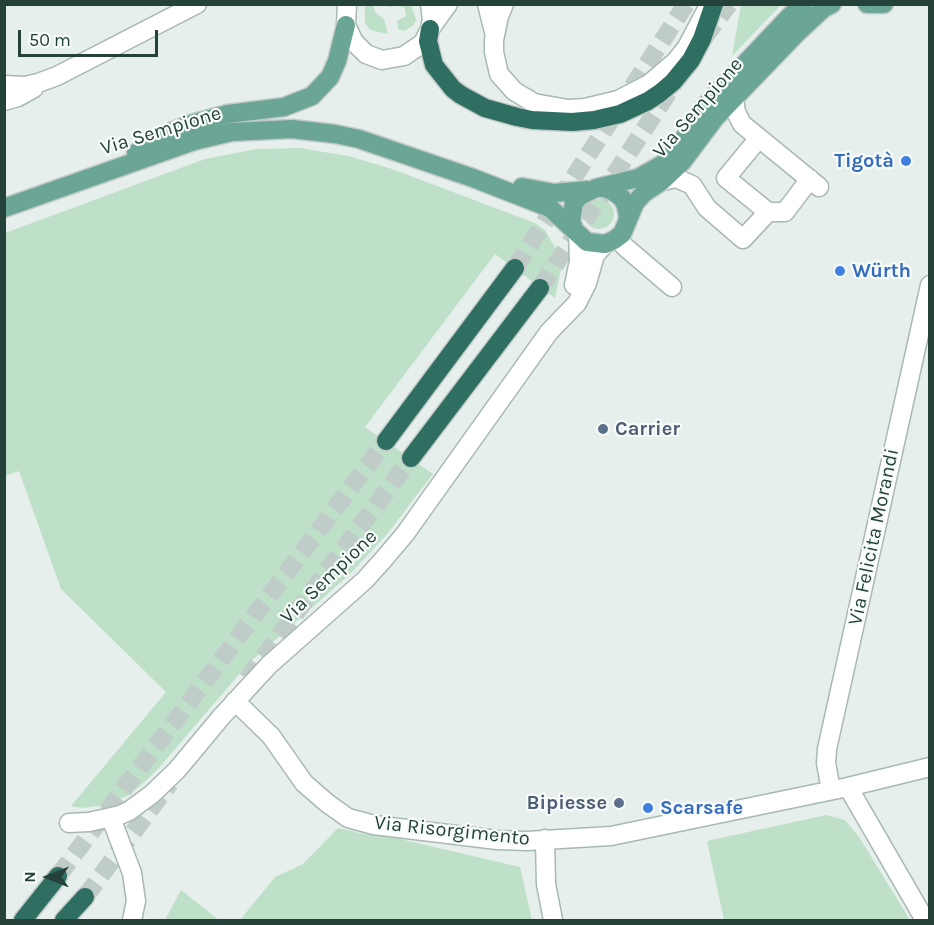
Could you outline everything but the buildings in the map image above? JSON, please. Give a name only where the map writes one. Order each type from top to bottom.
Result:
[{"type":"highway","points":[[430,28],[428,41],[434,65],[453,89],[472,102],[496,112],[532,120],[583,121],[620,114],[648,101],[673,82],[692,60],[714,4]]},
{"type":"highway","points":[[386,441],[515,268]]},
{"type":"highway","points":[[411,458],[540,288]]},
{"type":"highway","points":[[23,921],[58,876]]},
{"type":"highway","points":[[64,921],[85,897]]},
{"type":"main road","name":"Via Sempione","points":[[473,178],[554,193],[591,189],[638,178],[663,164],[683,140],[705,106],[803,4]]},
{"type":"main road","name":"Via Sempione","points":[[4,208],[106,171],[211,137],[254,130],[292,129],[359,139],[473,178],[550,208],[587,242],[617,238],[644,193],[662,181],[682,162],[705,130],[734,98],[798,32],[831,4]]},
{"type":"main road","points":[[867,4],[884,4]]},
{"type":"main road","points":[[106,171],[171,132],[191,124],[228,114],[284,107],[312,96],[330,77],[337,61],[346,25]]},
{"type":"main road","points":[[576,232],[572,212],[580,196],[591,189],[605,188],[622,198],[626,206],[628,216],[617,238]]},
{"type":"street","points":[[4,101],[18,98],[197,4]]},
{"type":"street","points":[[334,4],[359,48],[366,54],[382,60],[410,54],[423,43],[430,28],[448,4]]},
{"type":"street","points":[[346,25],[347,4]]},
{"type":"street","points":[[430,4],[430,28]]},
{"type":"street","points":[[487,4],[493,27],[494,52],[500,74],[506,83],[524,98],[545,107],[585,108],[627,96],[649,84],[664,72],[687,47],[709,4]]},
{"type":"street","points":[[494,40],[499,15],[504,4]]},
{"type":"street","points":[[4,86],[25,86],[57,76]]},
{"type":"street","points":[[734,98],[736,112],[742,124],[814,183],[785,212],[768,212],[726,178],[759,138]]},
{"type":"street","points":[[662,181],[676,178],[692,185],[707,208],[743,239],[768,212]]},
{"type":"street","name":"Via Sempione","points":[[111,818],[129,811],[164,784],[268,665],[365,580],[405,534],[549,332],[578,274],[576,232]]},
{"type":"street","points":[[617,238],[672,286]]},
{"type":"street","name":"Via Sempione","points":[[549,332],[577,303],[587,283],[595,255],[617,238]]},
{"type":"street","name":"Via Felicita Morandi","points":[[840,788],[826,763],[827,749],[930,285]]},
{"type":"street","name":"Via Risorgimento","points":[[235,701],[271,736],[304,783],[327,804],[348,818],[374,825],[463,837],[517,841],[611,836],[930,767]]},
{"type":"street","points":[[840,788],[926,921]]},
{"type":"street","points":[[69,823],[111,818],[132,873],[136,902],[132,921]]},
{"type":"street","points":[[545,839],[546,884],[553,921]]},
{"type":"green space","points":[[365,5],[373,5],[375,12],[384,19],[388,34],[370,30],[365,23]]},
{"type":"green space","points":[[386,5],[411,5],[416,19],[414,25],[404,31],[398,29],[397,21],[406,16],[405,8]]},
{"type":"green space","points":[[741,5],[781,5],[732,56]]},
{"type":"green space","points":[[300,148],[348,156],[392,169],[535,223],[545,230],[558,253],[561,269],[555,298],[495,254],[365,427],[433,474],[388,533],[350,574],[248,664],[157,770],[140,786],[127,796],[105,805],[82,808],[71,806],[166,692],[61,589],[19,471],[5,476],[5,233],[205,159],[256,149]]},
{"type":"green space","points":[[599,199],[610,203],[614,214],[610,225],[599,229],[588,225],[584,214],[588,203]]},
{"type":"green space","points":[[826,815],[845,820],[859,837],[910,920],[724,920],[707,841]]},
{"type":"green space","points":[[338,828],[387,836],[520,867],[532,920],[240,920],[275,877],[303,864]]},
{"type":"green space","points":[[181,890],[219,920],[165,920]]},
{"type":"tunnel","points":[[515,268],[686,4]]},
{"type":"tunnel","points":[[704,38],[729,4]]},
{"type":"tunnel","points":[[540,288],[674,84]]},
{"type":"tunnel","points":[[58,876],[386,441]]},
{"type":"tunnel","points":[[247,679],[411,458]]},
{"type":"tunnel","points":[[85,897],[170,783]]},
{"type":"place","name":"Tigotà","points":[[906,161]]},
{"type":"place","name":"Würth","points":[[840,271]]},
{"type":"place","name":"Carrier","points":[[603,429]]},
{"type":"place","name":"Bipiesse","points":[[619,803]]},
{"type":"place","name":"Scarsafe","points":[[648,808]]}]
